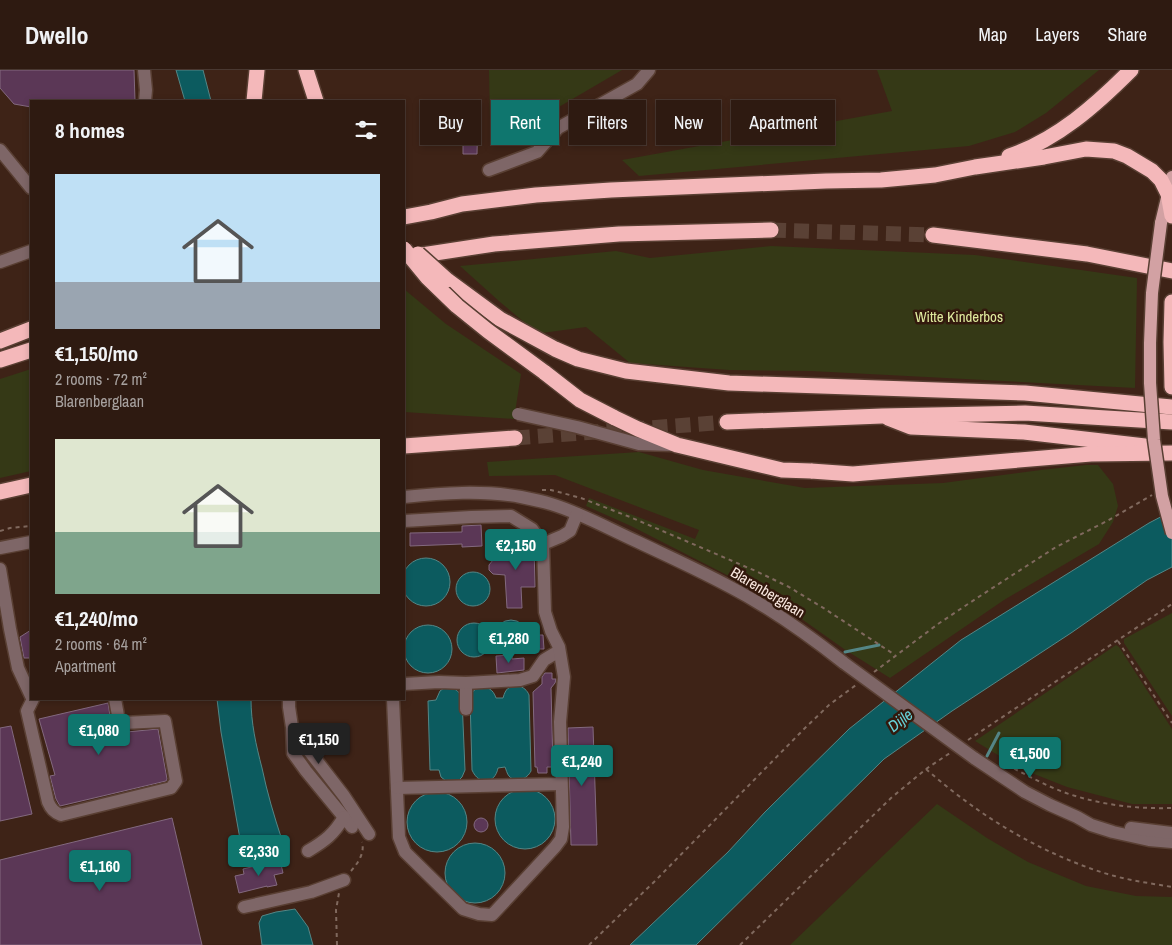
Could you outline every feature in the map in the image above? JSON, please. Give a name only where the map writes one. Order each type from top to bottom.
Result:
[{"type":"highway","points":[[254,100],[257,70]]},
{"type":"highway","points":[[306,70],[316,100]]},
{"type":"highway","points":[[975,167],[1023,151],[1046,139],[1068,125],[1106,95],[1132,70]]},
{"type":"highway","points":[[405,217],[462,204],[536,195],[621,189],[881,180],[935,174],[1086,149],[1114,151],[1127,156],[1152,171],[1161,180],[1168,194],[1167,220]]},
{"type":"highway","points":[[405,258],[494,244],[619,234],[771,230]]},
{"type":"highway","points":[[933,236],[1088,254],[1172,271]]},
{"type":"highway","points":[[405,242],[447,280],[500,319],[578,359],[626,371],[729,383],[1025,393],[1172,407]]},
{"type":"highway","points":[[405,250],[427,277],[457,306],[580,400],[638,429],[677,445],[782,470],[853,474],[1091,454],[1172,452]]},
{"type":"highway","points":[[1172,302],[1172,387]]},
{"type":"highway","points":[[0,334],[30,323]]},
{"type":"highway","points":[[0,341],[30,329]]},
{"type":"highway","points":[[0,360],[30,350]]},
{"type":"highway","points":[[727,422],[1025,413],[1172,422]]},
{"type":"highway","points":[[882,416],[911,428],[1024,432],[1111,441],[1172,452]]},
{"type":"highway","points":[[405,446],[515,438]]},
{"type":"highway","points":[[0,492],[30,485]]},
{"type":"main road","points":[[1168,194],[1172,177]]},
{"type":"main road","points":[[1167,220],[1156,256],[1152,293],[1150,383],[1154,440],[1162,496],[1172,534]]},
{"type":"street","points":[[144,70],[145,100]]},
{"type":"street","points":[[489,170],[537,152],[558,128],[637,84],[649,70]]},
{"type":"street","points":[[0,150],[30,187]]},
{"type":"street","points":[[0,262],[30,250]]},
{"type":"street","points":[[518,414],[639,444],[677,445]]},
{"type":"street","name":"Blarenberglaan","points":[[405,497],[488,493],[551,504],[577,514],[756,601],[796,627],[974,758],[1025,792],[1091,825],[1149,840],[1172,842]]},
{"type":"street","points":[[542,544],[570,531],[577,514]]},
{"type":"street","points":[[392,700],[399,837],[405,852],[462,909],[479,914],[492,915],[555,848],[561,839],[563,827],[560,722],[564,677],[559,650],[545,612],[542,544],[532,529],[511,516],[405,521]]},
{"type":"street","points":[[0,548],[30,542]]},
{"type":"street","points":[[0,569],[18,668],[30,693]]},
{"type":"street","points":[[405,684],[520,680],[533,676],[544,660],[559,650]]},
{"type":"street","points":[[466,683],[466,709]]},
{"type":"street","points":[[31,700],[27,711],[48,802],[56,813],[61,815],[170,788],[176,781],[165,720],[123,723],[119,721],[115,700]]},
{"type":"street","points":[[289,700],[293,753],[352,827]]},
{"type":"street","points":[[292,727],[306,749],[344,796],[369,834]]},
{"type":"street","points":[[397,788],[561,784]]},
{"type":"street","points":[[308,852],[332,835],[344,817]]},
{"type":"street","name":"Blarenberglaan","points":[[1077,817],[1142,830],[1172,833]]},
{"type":"street","points":[[244,907],[311,892],[344,880]]},
{"type":"path","points":[[873,672],[977,598],[1056,547],[1156,493]]},
{"type":"path","points":[[582,498],[758,572],[789,587],[896,656]]},
{"type":"path","points":[[0,531],[30,526]]},
{"type":"path","points":[[968,740],[1172,604]]},
{"type":"path","points":[[1118,641],[1172,723]]},
{"type":"path","points":[[589,945],[662,874],[805,728],[829,705],[859,683]]},
{"type":"path","points":[[740,945],[892,798],[926,769],[954,750]]},
{"type":"path","points":[[1000,762],[1065,792],[1095,801],[1125,806],[1172,808]]},
{"type":"path","points":[[926,769],[950,790],[991,819],[1041,848],[1069,861],[1105,873],[1137,881],[1172,886]]},
{"type":"green space","points":[[489,70],[622,70],[559,107],[559,100],[491,100],[490,120]]},
{"type":"green space","points":[[877,70],[1099,70],[1046,113],[1015,132],[969,146],[639,176],[622,160],[705,145],[721,145],[721,142],[731,140],[731,145],[835,145],[835,121],[892,111]]},
{"type":"green space","name":"Witte Kinderbos","points":[[771,246],[975,255],[1137,278],[1135,388],[811,371],[729,370],[630,363],[586,327],[542,333],[530,327],[460,266],[616,251],[650,258]]},
{"type":"green space","points":[[405,290],[446,324],[521,374],[514,419],[405,412]]},
{"type":"green space","points":[[30,369],[30,471],[0,478],[0,379]]},
{"type":"green space","points":[[639,452],[703,470],[805,488],[943,483],[1041,470],[1098,465],[1113,484],[1118,506],[1113,522],[1099,544],[1004,600],[890,678],[844,649],[772,598],[631,526],[586,506],[589,498],[695,539],[699,530],[555,475],[489,476],[487,462]]},
{"type":"green space","points":[[1172,613],[1172,716],[1124,643],[1124,639]]},
{"type":"green space","points":[[1116,645],[1172,729],[1172,804],[1132,804],[1067,787],[1019,768],[975,741]]},
{"type":"green space","points":[[937,804],[987,838],[1028,862],[1086,886],[1136,896],[1172,897],[1172,945],[790,945]]},
{"type":"water","points":[[176,70],[203,70],[211,100],[185,100]]},
{"type":"water","name":"Dijle","points":[[1172,511],[1172,567],[1147,580],[884,759],[696,945],[630,945],[728,852],[765,812],[849,729],[961,640],[1149,523]]},
{"type":"water","points":[[421,558],[431,558],[439,562],[446,569],[450,577],[450,587],[446,595],[439,602],[431,606],[421,606],[413,602],[405,593],[405,571],[409,565]]},
{"type":"water","points":[[473,572],[480,573],[485,577],[489,582],[489,596],[485,601],[480,605],[473,606],[466,605],[461,601],[457,596],[456,589],[457,582],[461,577],[466,573]]},
{"type":"water","points":[[511,620],[522,625],[527,636],[522,647],[511,652],[500,647],[495,636],[500,625]]},
{"type":"water","points":[[474,623],[481,624],[486,628],[490,633],[490,647],[486,652],[481,656],[474,657],[467,656],[462,652],[458,647],[457,640],[458,633],[462,628],[467,624]]},
{"type":"water","points":[[419,626],[437,626],[448,635],[452,644],[451,658],[437,672],[419,672],[405,658],[405,640]]},
{"type":"water","points":[[518,685],[525,689],[529,695],[531,771],[521,780],[515,780],[509,776],[505,767],[498,768],[494,777],[483,781],[472,770],[470,698],[472,692],[479,687],[485,687],[492,691],[496,698],[503,698],[508,688]]},
{"type":"water","points":[[444,688],[456,690],[462,699],[465,770],[458,781],[446,781],[441,777],[439,770],[430,770],[428,701],[436,700],[440,691]]},
{"type":"water","points":[[217,700],[251,700],[258,751],[268,795],[282,840],[276,847],[243,856]]},
{"type":"water","points":[[525,789],[542,794],[550,802],[555,819],[550,836],[542,844],[525,849],[508,844],[500,836],[495,819],[500,802],[508,794]]},
{"type":"water","points":[[437,792],[454,797],[462,805],[467,822],[462,839],[454,847],[437,852],[420,847],[412,839],[407,822],[412,805],[420,797]]},
{"type":"water","points":[[475,843],[492,848],[500,856],[505,873],[500,890],[492,898],[475,903],[458,898],[450,890],[445,873],[450,856],[458,848]]},
{"type":"water","points":[[295,909],[308,927],[313,945],[262,945],[259,923],[262,916]]},
{"type":"building","points":[[0,70],[134,70],[135,100],[30,100],[30,107],[14,104],[0,88]]},
{"type":"building","points":[[463,145],[477,145],[477,154],[463,154]]},
{"type":"building","points":[[481,525],[482,546],[462,547],[462,544],[410,546],[410,533],[462,532],[462,526]]},
{"type":"building","points":[[532,542],[534,545],[535,587],[521,587],[522,608],[507,608],[505,575],[493,574],[489,570],[489,565],[493,560],[492,555],[511,553],[510,543]]},
{"type":"building","points":[[30,631],[30,658],[24,658],[20,637]]},
{"type":"building","points":[[532,635],[543,635],[544,649],[533,649]]},
{"type":"building","points":[[512,655],[512,659],[524,658],[524,670],[497,673],[496,656]]},
{"type":"building","points":[[545,673],[552,673],[552,679],[556,679],[551,688],[553,767],[547,767],[547,773],[538,773],[537,767],[535,767],[533,692],[542,684],[542,677]]},
{"type":"building","points":[[108,703],[111,722],[116,733],[158,729],[167,779],[166,781],[60,806],[56,799],[50,776],[55,775],[39,719]]},
{"type":"building","points":[[11,726],[32,814],[0,821],[0,728]]},
{"type":"building","points":[[593,727],[597,845],[571,845],[568,728]]},
{"type":"building","points":[[313,731],[323,743],[317,748],[308,736]]},
{"type":"building","points":[[172,818],[202,945],[0,945],[0,860]]},
{"type":"building","points":[[481,818],[486,820],[488,825],[486,830],[481,832],[476,830],[474,825],[476,820]]},
{"type":"building","points":[[280,860],[283,873],[274,875],[277,885],[239,893],[235,876],[244,874],[243,869]]},
{"type":"waterway","points":[[845,652],[879,645]]},
{"type":"waterway","points":[[987,756],[999,733]]},
{"type":"tunnel","points":[[771,230],[933,235]]},
{"type":"tunnel","points":[[515,438],[727,422]]}]
